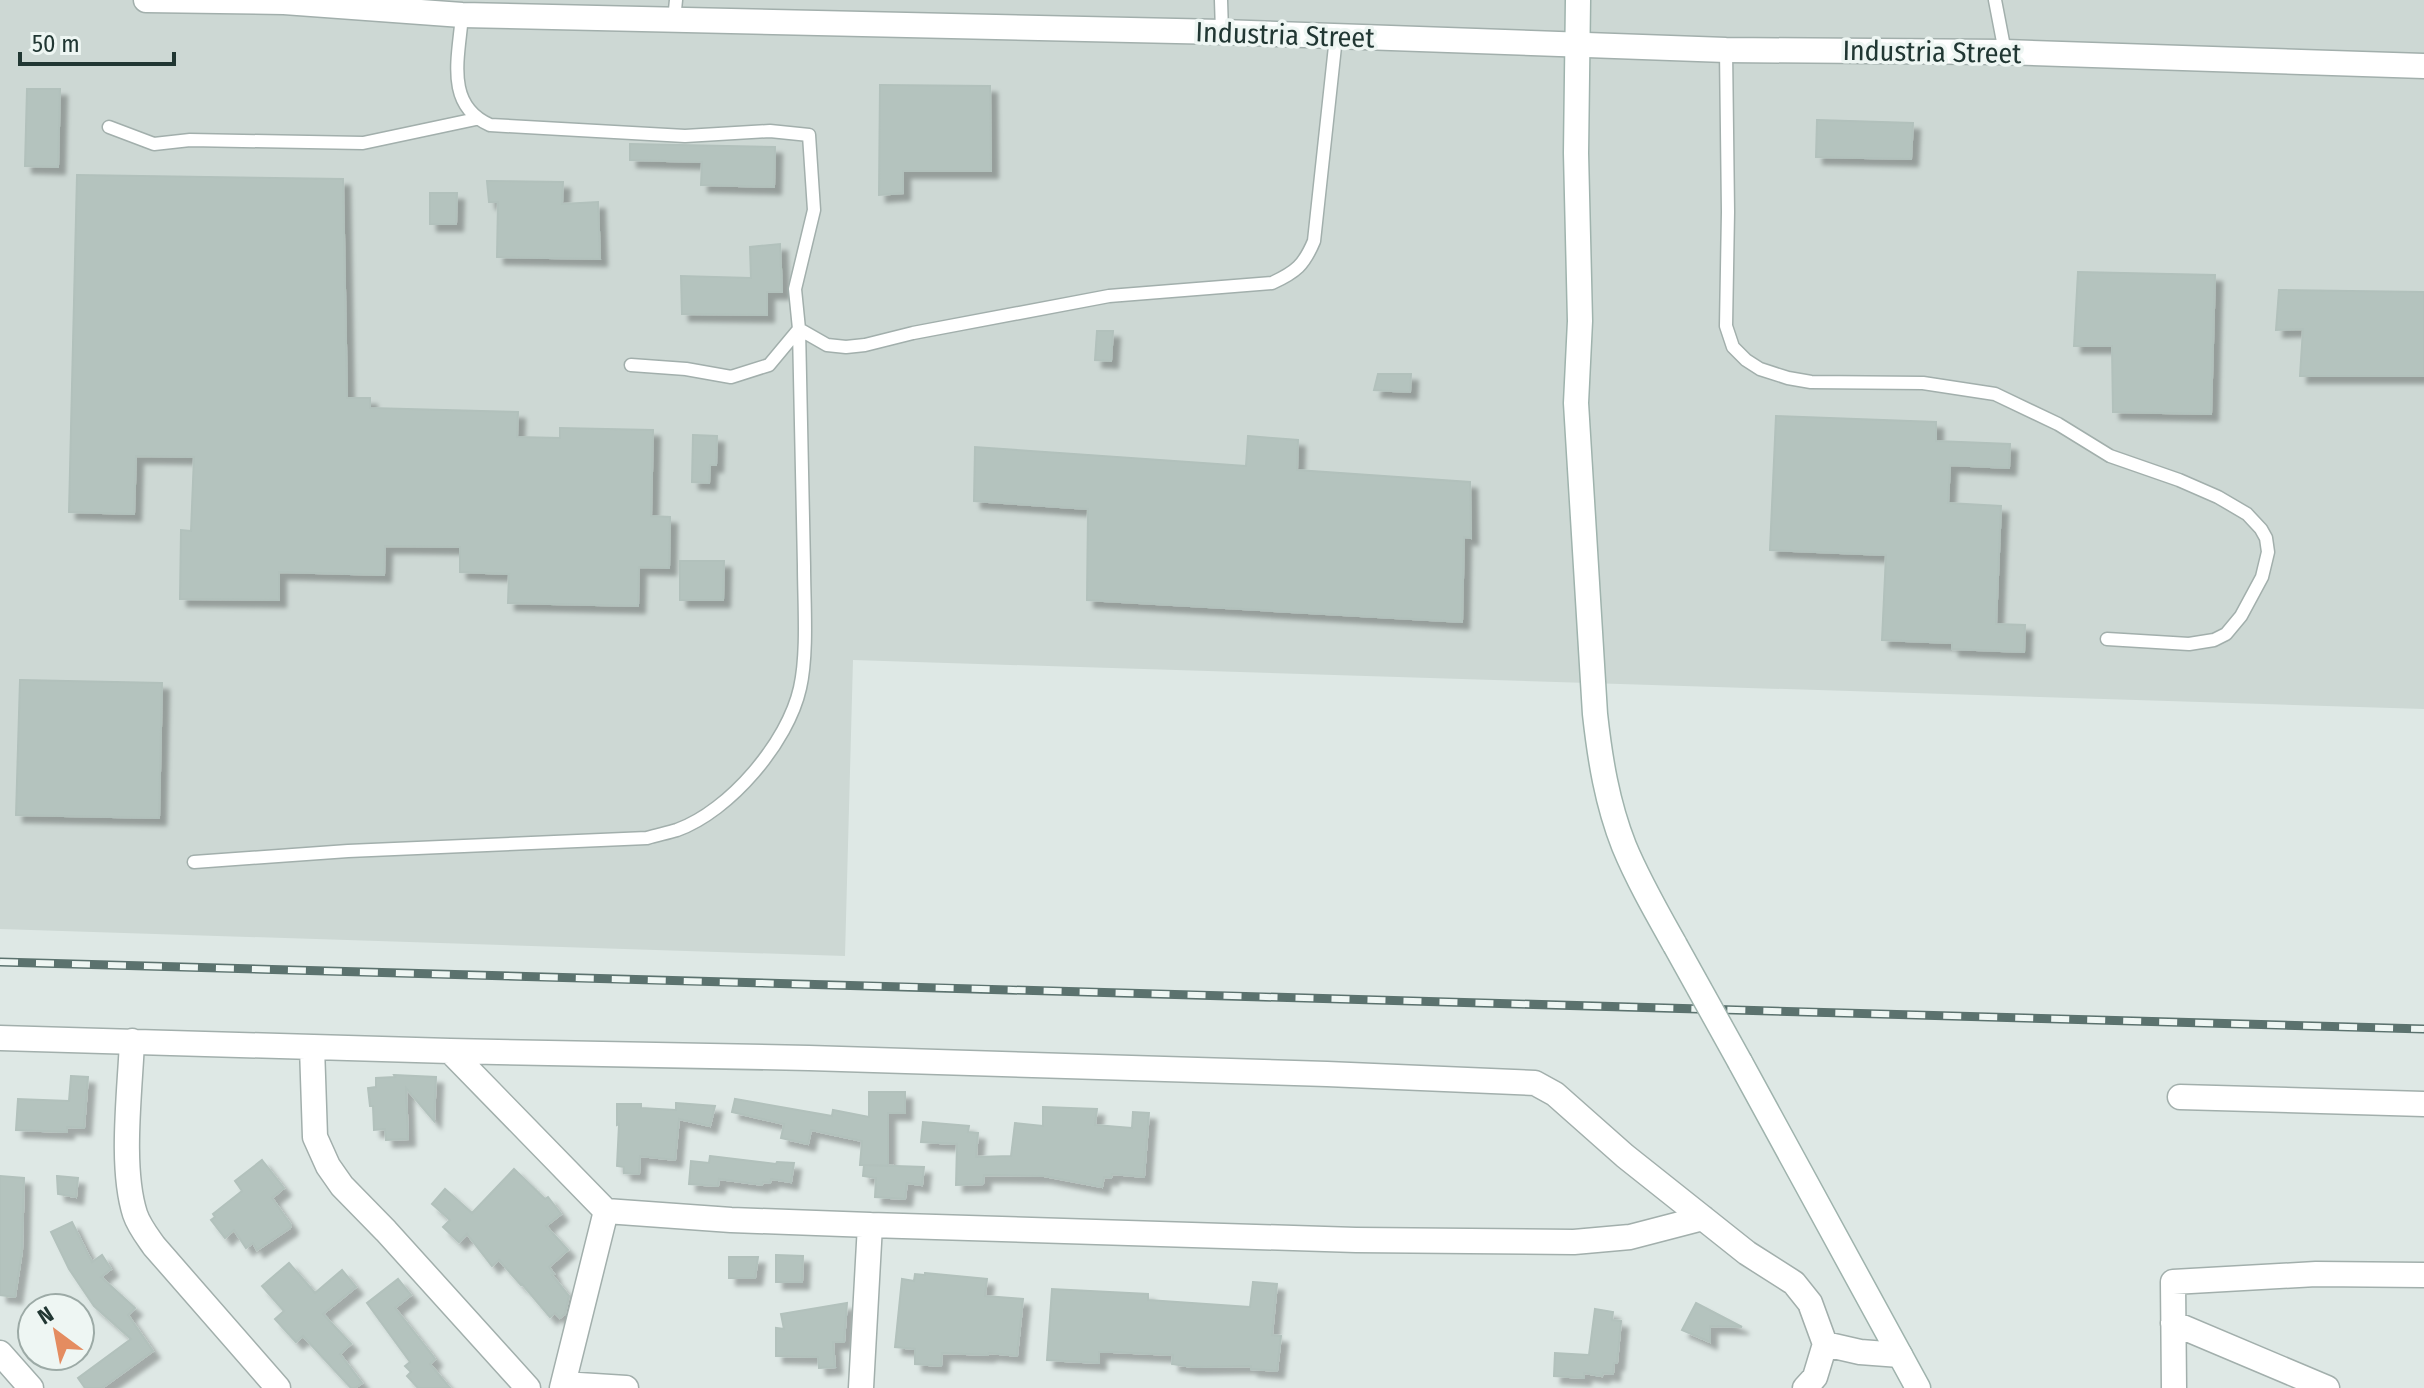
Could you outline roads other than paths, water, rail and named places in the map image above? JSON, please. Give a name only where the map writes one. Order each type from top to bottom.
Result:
[{"type":"street","name":"Industria Street","points":[[146,0],[284,1],[462,15],[675,10],[1726,50],[2005,52],[2424,66]]},
{"type":"street","points":[[1578,0],[1576,153],[1580,321],[1576,403],[1600,754],[1608,795],[1638,878],[1918,1388]]},
{"type":"street","points":[[0,1038],[825,1059],[1525,1082],[1544,1087],[1555,1094],[1625,1156],[1747,1253],[1794,1283],[1810,1303],[1825,1344],[1815,1377],[1805,1388]]},
{"type":"street","points":[[132,1041],[127,1142],[135,1213],[142,1230],[278,1388]]},
{"type":"street","points":[[312,1047],[315,1137],[328,1166],[342,1186],[528,1388]]},
{"type":"street","points":[[450,1051],[606,1211],[870,1225],[1356,1240],[1574,1242],[1630,1237],[1703,1218]]},
{"type":"street","points":[[2180,1097],[2424,1104]]},
{"type":"street","points":[[606,1211],[563,1386],[626,1388]]},
{"type":"street","points":[[861,1388],[870,1225]]},
{"type":"street","points":[[2174,1388],[2173,1282],[2316,1274],[2424,1275]]},
{"type":"street","points":[[2173,1323],[2327,1388]]},
{"type":"street","points":[[1825,1344],[1860,1352],[1900,1355]]},
{"type":"street","points":[[0,1353],[31,1388]]},
{"type":"lane","points":[[1221,0],[1222,32]]},
{"type":"lane","points":[[1995,0],[2005,52]]},
{"type":"lane","points":[[194,862],[363,850],[647,838],[678,830],[707,814],[762,764],[780,738],[800,688],[805,633],[799,329],[795,289],[814,210],[809,135],[770,131],[685,136],[490,125],[469,112],[459,92],[457,79],[462,15]]},
{"type":"lane","points":[[799,329],[827,345],[865,345],[1109,296],[1272,283],[1294,272],[1308,256],[1314,241],[1336,37]]},
{"type":"lane","points":[[1726,50],[1726,326],[1738,353],[1760,369],[1811,382],[1935,384],[1995,394],[2016,402],[2110,456],[2218,497],[2247,514],[2261,529],[2268,552],[2262,577],[2241,616],[2226,634],[2204,643],[2107,639]]},
{"type":"lane","points":[[109,127],[154,144],[190,140],[363,143],[476,119]]},
{"type":"lane","points":[[631,365],[686,369],[731,377],[769,365],[799,329]]},
{"type":"railway","points":[[0,962],[2424,1029]]}]
